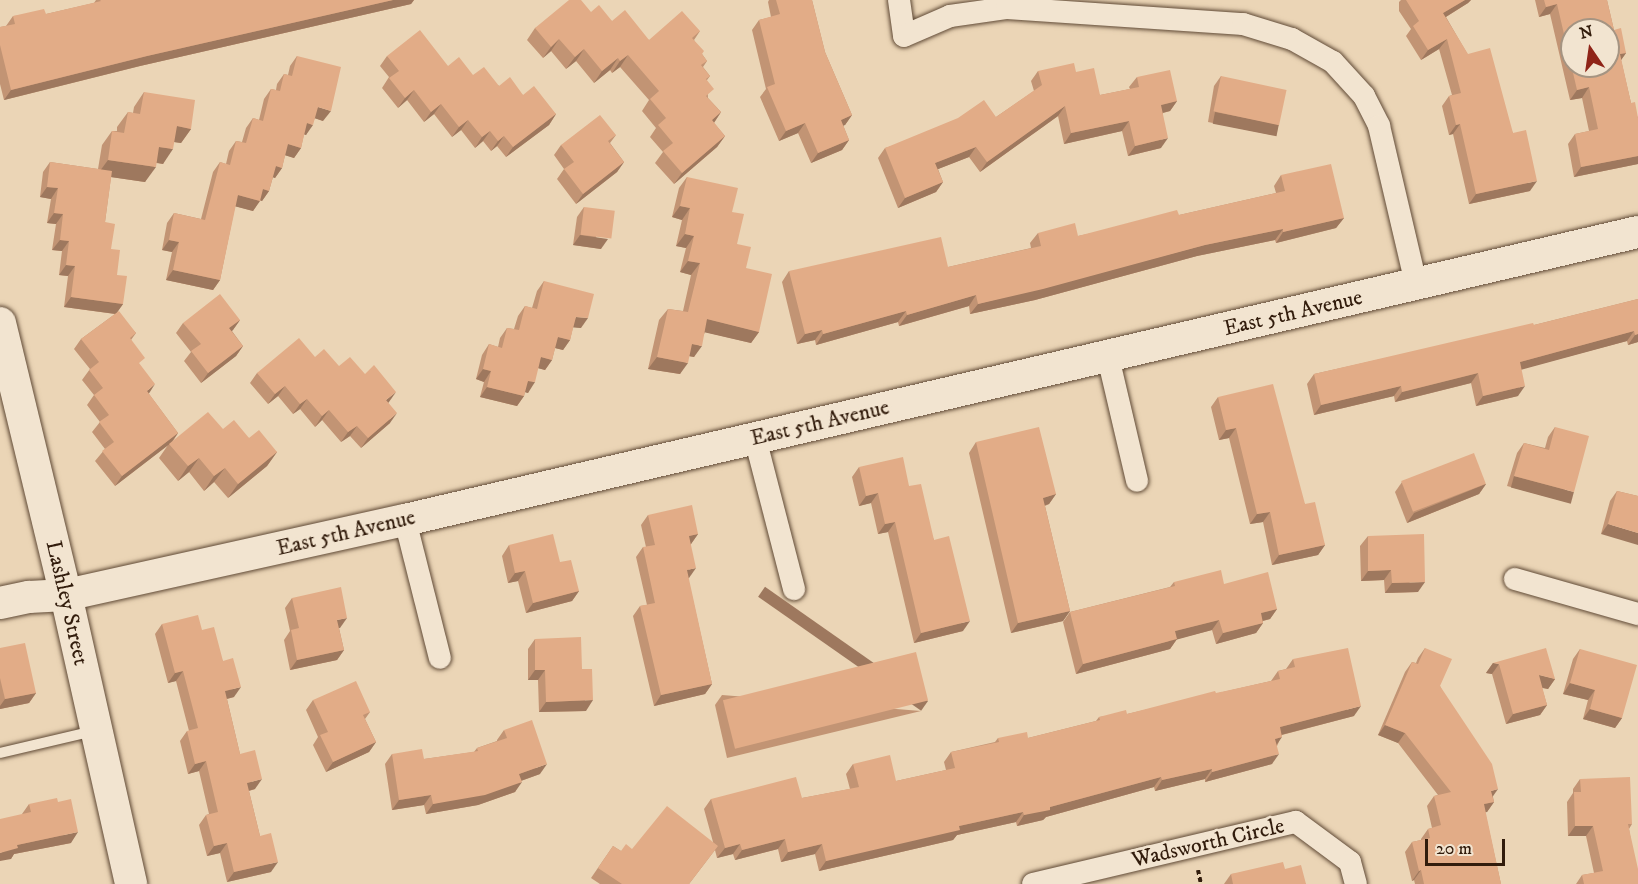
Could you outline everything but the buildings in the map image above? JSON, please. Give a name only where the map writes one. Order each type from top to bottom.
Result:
[{"type":"street","points":[[899,0],[904,36],[950,16],[1007,8],[1243,24],[1292,39],[1333,63],[1364,96],[1379,126],[1416,284]]},
{"type":"street","name":"East 5th Avenue","points":[[0,603],[29,597],[66,595],[405,520],[1638,232]]},
{"type":"street","name":"Lashley Street","points":[[0,323],[14,401],[66,595],[131,884]]},
{"type":"street","points":[[1108,357],[1137,481]]},
{"type":"street","points":[[755,438],[794,589]]},
{"type":"street","points":[[405,520],[440,658]]},
{"type":"street","points":[[1515,579],[1638,614]]},
{"type":"street","name":"Wadsworth Circle","points":[[1033,884],[1296,822],[1350,862],[1356,884]]},
{"type":"lane","points":[[0,753],[96,730]]}]
